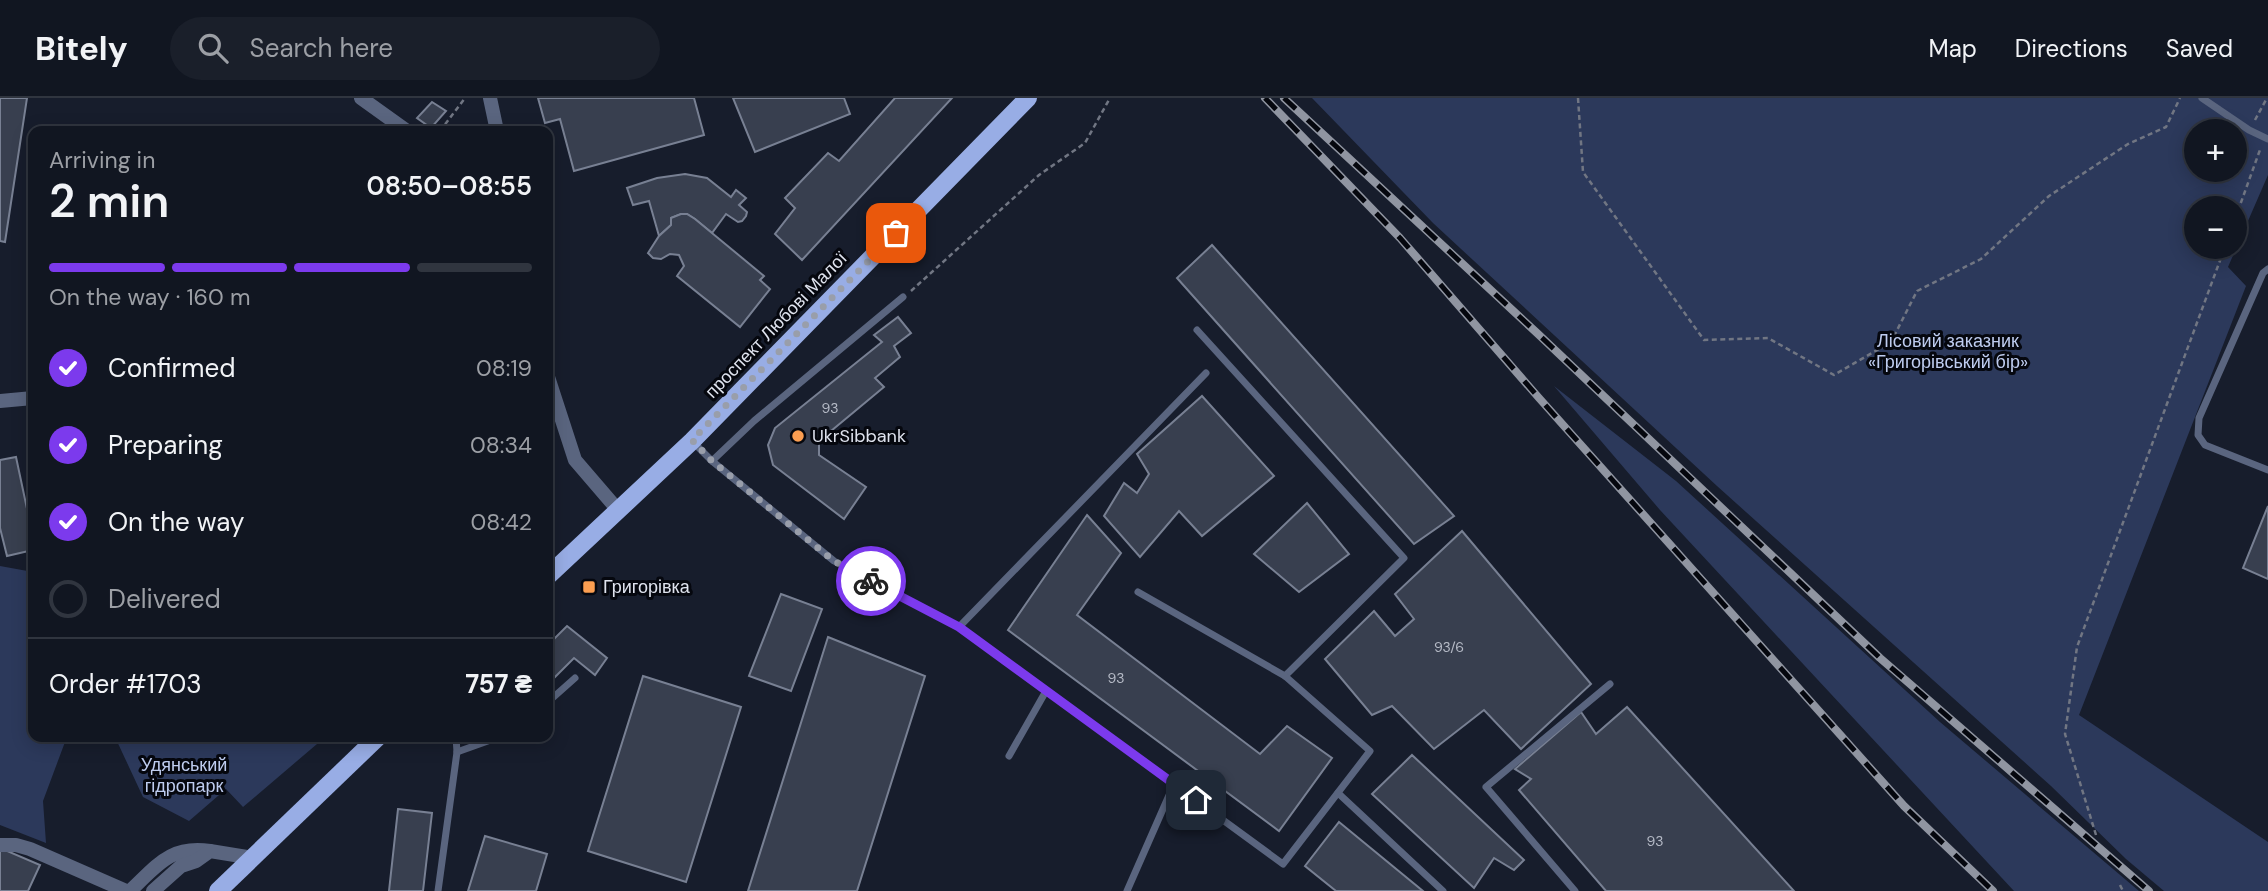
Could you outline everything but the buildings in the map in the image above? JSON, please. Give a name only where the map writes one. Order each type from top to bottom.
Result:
[{"type":"main road","name":"проспект Любові Малої","points":[[553,571],[692,440],[1028,98]]},
{"type":"main road","points":[[218,891],[373,742]]},
{"type":"street","points":[[361,98],[400,126]]},
{"type":"street","points":[[490,98],[496,126]]},
{"type":"street","points":[[553,392],[575,460],[618,510]]},
{"type":"street","points":[[0,401],[28,398]]},
{"type":"street","points":[[0,845],[30,849],[128,891],[167,856],[192,848],[253,858]]},
{"type":"street","points":[[153,891],[181,866],[196,861],[210,851]]},
{"type":"lane","points":[[2202,98],[2249,130],[2266,138]]},
{"type":"lane","points":[[2268,269],[2263,273],[2199,418],[2197,435],[2204,445],[2268,470]]},
{"type":"lane","points":[[712,461],[754,421],[903,296]]},
{"type":"lane","points":[[1197,330],[1404,558],[1285,676]]},
{"type":"lane","points":[[959,627],[1206,373]]},
{"type":"lane","points":[[692,440],[712,461],[834,561],[959,627],[1283,864],[1370,751],[1285,676],[1138,592]]},
{"type":"lane","points":[[553,698],[575,678]]},
{"type":"lane","points":[[1575,891],[1486,787],[1610,684]]},
{"type":"lane","points":[[1009,756],[1046,691]]},
{"type":"lane","points":[[438,891],[456,742]]},
{"type":"lane","points":[[457,752],[485,742]]},
{"type":"lane","points":[[1127,891],[1174,784]]},
{"type":"lane","points":[[1338,793],[1443,891]]},
{"type":"path","points":[[444,126],[465,98]]},
{"type":"path","points":[[903,296],[920,284],[1039,175],[1085,143],[1110,98]]},
{"type":"path","points":[[1578,98],[1583,172],[1704,340],[1768,338],[1834,375],[1891,342],[1917,290],[1981,259],[2049,197],[2128,144],[2166,127],[2180,98]]},
{"type":"path","points":[[2249,130],[2267,98]]},
{"type":"path","points":[[2244,196],[2266,138]]},
{"type":"path","points":[[2096,835],[2065,734],[2077,647],[2221,259]]},
{"type":"path","points":[[2120,885],[2123,891]]},
{"type":"green space","name":"Лісовий заказник «Григорівський бір»","points":[[1312,98],[2268,98],[2268,175],[2247,223],[2247,196],[2184,196],[2184,259],[2231,259],[2228,267],[2246,286],[2079,715],[2268,842],[2268,891],[2164,891],[1717,486],[1433,223]]},
{"type":"green space","points":[[1554,386],[1676,481],[1940,722],[2139,891],[2014,891],[1660,510]]},
{"type":"green space","points":[[0,566],[28,571],[28,742],[65,742],[43,801],[46,843],[0,825]]},
{"type":"green space","name":"Удянський гідропарк","points":[[117,742],[317,744],[243,807],[226,789],[189,821],[143,797]]},
{"type":"railway","points":[[1265,98],[1400,238],[1539,398],[1904,806],[1993,891]]},
{"type":"railway","points":[[1284,98],[1880,658],[2149,891]]},
{"type":"way so far","points":[[871,581],[834,561],[712,461],[692,440],[896,233]]},
{"type":"place","name":"UkrSibbank","points":[[798,436]]},
{"type":"place","name":"Григорівка","points":[[589,587]]},
{"type":"route","points":[[871,581],[959,627],[1196,800]]}]
